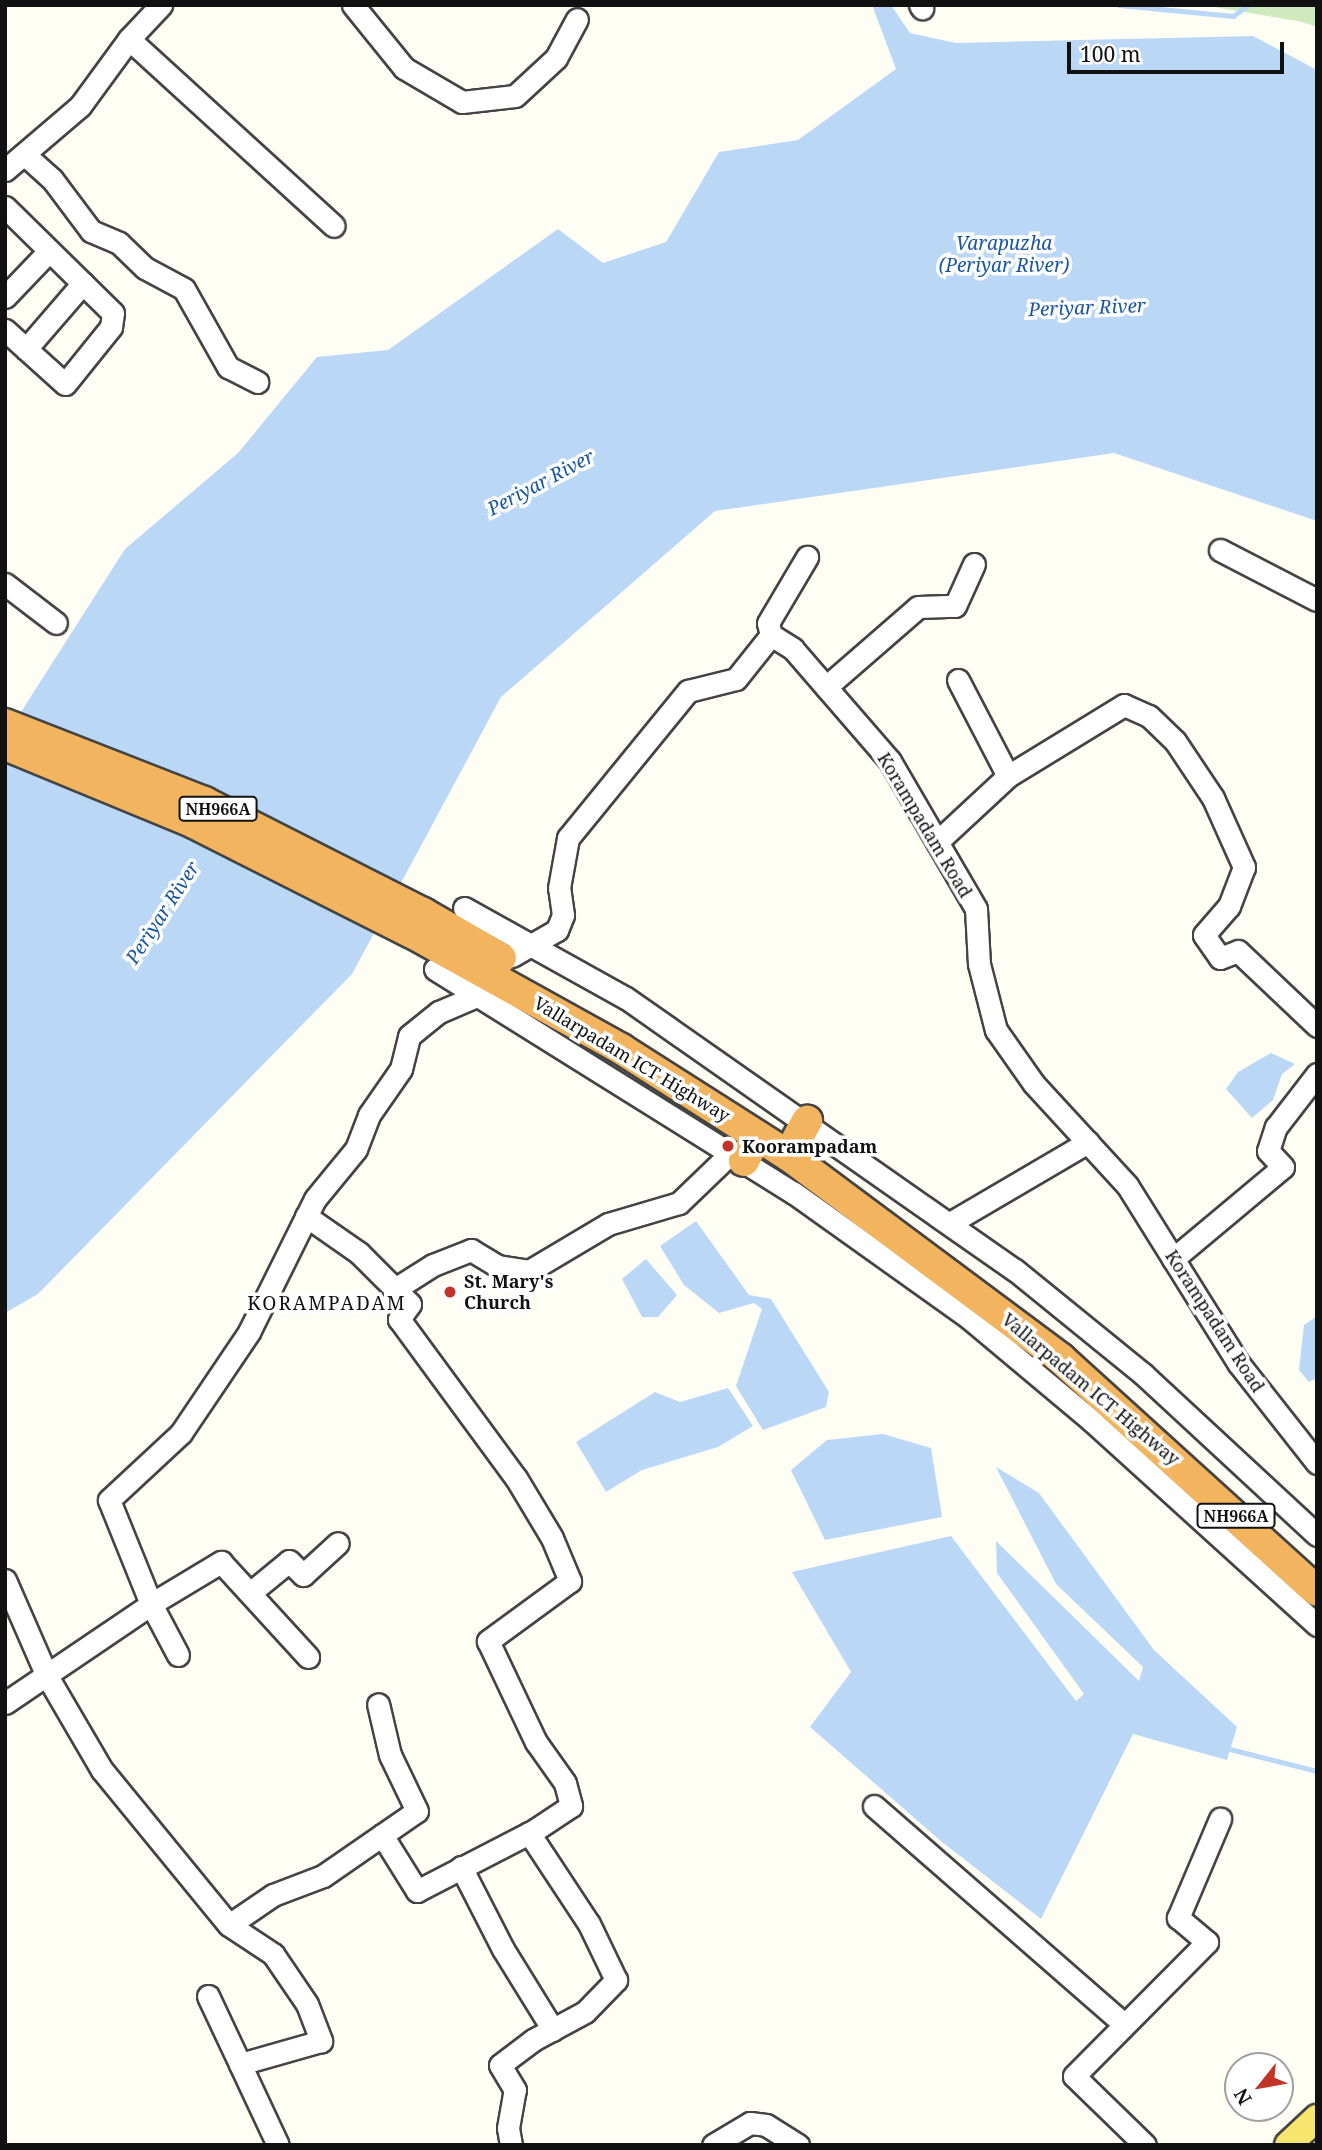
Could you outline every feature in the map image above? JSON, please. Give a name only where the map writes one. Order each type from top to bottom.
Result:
[{"type":"highway","name":"Vallarpadam ICT Highway","points":[[5,724],[204,802],[418,923],[621,1049],[744,1150],[971,1289],[1160,1432],[1317,1591]]},
{"type":"highway","name":"Vallarpadam ICT Highway","points":[[5,745],[194,823],[418,923],[629,1030],[802,1130],[986,1278],[1160,1432],[1317,1563]]},
{"type":"main road","points":[[1288,2145],[1317,2118]]},
{"type":"street","points":[[5,170],[80,106],[129,39],[161,5]]},
{"type":"street","points":[[353,5],[404,68],[462,102],[515,96],[556,58],[578,19]]},
{"type":"street","points":[[129,39],[334,226]]},
{"type":"street","points":[[24,154],[52,179],[92,231],[119,243],[145,268],[184,289],[228,367],[257,382]]},
{"type":"street","points":[[5,330],[65,384],[112,320],[113,313],[7,213]]},
{"type":"street","points":[[5,297],[49,251]]},
{"type":"street","points":[[26,349],[83,283]]},
{"type":"street","points":[[1220,550],[1317,600]]},
{"type":"street","points":[[519,951],[557,930],[563,915],[559,888],[568,838],[688,691],[736,678],[771,635],[768,623],[807,557]]},
{"type":"street","points":[[826,687],[841,668],[918,607],[955,606],[974,564]]},
{"type":"street","points":[[5,584],[56,623]]},
{"type":"street","name":"Korampadam Road","points":[[771,635],[793,649],[890,761],[976,909],[979,964],[996,1030],[1034,1084],[1127,1185],[1239,1364],[1317,1463]]},
{"type":"street","points":[[958,680],[1008,776]]},
{"type":"street","points":[[937,842],[1008,776],[1124,705],[1149,716],[1175,741],[1213,798],[1244,867],[1228,906],[1204,934],[1220,958],[1238,951],[1317,1026]]},
{"type":"street","points":[[464,908],[519,951],[626,998],[802,1130],[950,1223],[1143,1374],[1317,1535]]},
{"type":"street","points":[[435,970],[744,1150],[969,1318],[1092,1421],[1317,1625]]},
{"type":"street","points":[[178,1655],[151,1604],[109,1500],[181,1433],[249,1332],[315,1199],[356,1149],[369,1115],[401,1069],[409,1036],[439,1012],[478,996]]},
{"type":"street","points":[[1173,1259],[1283,1167],[1268,1151],[1276,1127],[1317,1074]]},
{"type":"street","points":[[950,1223],[1087,1142]]},
{"type":"street","points":[[395,1289],[433,1265],[471,1250],[498,1266],[529,1271],[608,1224],[679,1203],[744,1150]]},
{"type":"street","points":[[306,1216],[359,1252],[410,1304],[400,1319],[516,1478],[552,1538],[570,1581],[488,1641],[536,1742],[565,1783],[571,1806],[529,1833],[417,1891],[382,1835]]},
{"type":"street","points":[[250,1593],[289,1561],[303,1575],[338,1543]]},
{"type":"street","points":[[5,1703],[151,1604],[221,1562],[308,1657]]},
{"type":"street","points":[[5,1580],[47,1676],[102,1770],[229,1925],[272,1954],[307,2004],[321,2041],[240,2064]]},
{"type":"street","points":[[229,1925],[273,1895],[323,1876],[417,1811],[390,1755],[378,1704]]},
{"type":"street","points":[[874,1806],[1123,2023]]},
{"type":"street","points":[[1145,2145],[1074,2076],[1123,2023],[1206,1942],[1178,1918],[1220,1819]]},
{"type":"street","points":[[511,2145],[508,2128],[515,2090],[500,2065],[553,2029],[585,2012],[615,1980],[589,1924],[529,1833]]},
{"type":"street","points":[[461,1867],[503,1949],[553,2029]]},
{"type":"street","points":[[208,1996],[278,2145]]},
{"type":"street","points":[[713,2145],[750,2123],[766,2125],[798,2145]]},
{"type":"green space","points":[[1203,5],[1317,5],[1317,27],[1302,22]]},
{"type":"water","name":"Varapuzha (Periyar River)","points":[[872,5],[891,5],[910,33],[956,43],[1253,36],[1317,70],[1317,521],[1114,453],[715,511],[501,697],[352,974],[38,1294],[5,1313],[5,737],[125,549],[238,453],[317,357],[388,350],[558,229],[603,263],[666,242],[719,152],[798,140],[896,69]]},
{"type":"water","points":[[1271,1053],[1295,1064],[1282,1074],[1273,1100],[1252,1118],[1226,1089],[1238,1072]]},
{"type":"water","points":[[696,1221],[749,1295],[771,1299],[829,1392],[826,1407],[763,1430],[736,1386],[762,1309],[754,1303],[719,1313],[684,1285],[660,1246]]},
{"type":"water","points":[[646,1259],[677,1295],[658,1317],[642,1317],[622,1279]]},
{"type":"water","points":[[1317,1316],[1317,1378],[1309,1382],[1299,1370],[1304,1325]]},
{"type":"water","points":[[728,1388],[753,1426],[718,1447],[642,1470],[606,1492],[576,1442],[655,1392],[680,1402]]},
{"type":"water","points":[[883,1434],[931,1448],[942,1517],[825,1540],[791,1470],[827,1440]]},
{"type":"water","points":[[996,1467],[1039,1493],[1154,1650],[1237,1727],[1227,1760],[1133,1734],[1041,1919],[942,1842],[810,1727],[851,1672],[792,1572],[951,1536],[1076,1701],[1084,1694],[997,1573],[996,1541],[1139,1681],[1143,1667],[1056,1584]]},
{"type":"waterway","points":[[1119,5],[1233,16],[1248,5]]},
{"type":"waterway","points":[[1226,1748],[1317,1771]]},
{"type":"place","name":"Koorampadam","points":[[728,1146]]},
{"type":"place","name":"St. Mary's Church","points":[[450,1292]]},
{"type":"district","name":"KORAMPADAM","points":[[327,1304]]},
{"type":"water label","name":"Periyar River","points":[[1087,308]]},
{"type":"water label","name":"Periyar River","points":[[541,483]]},
{"type":"water label","name":"Periyar River","points":[[163,913]]}]
